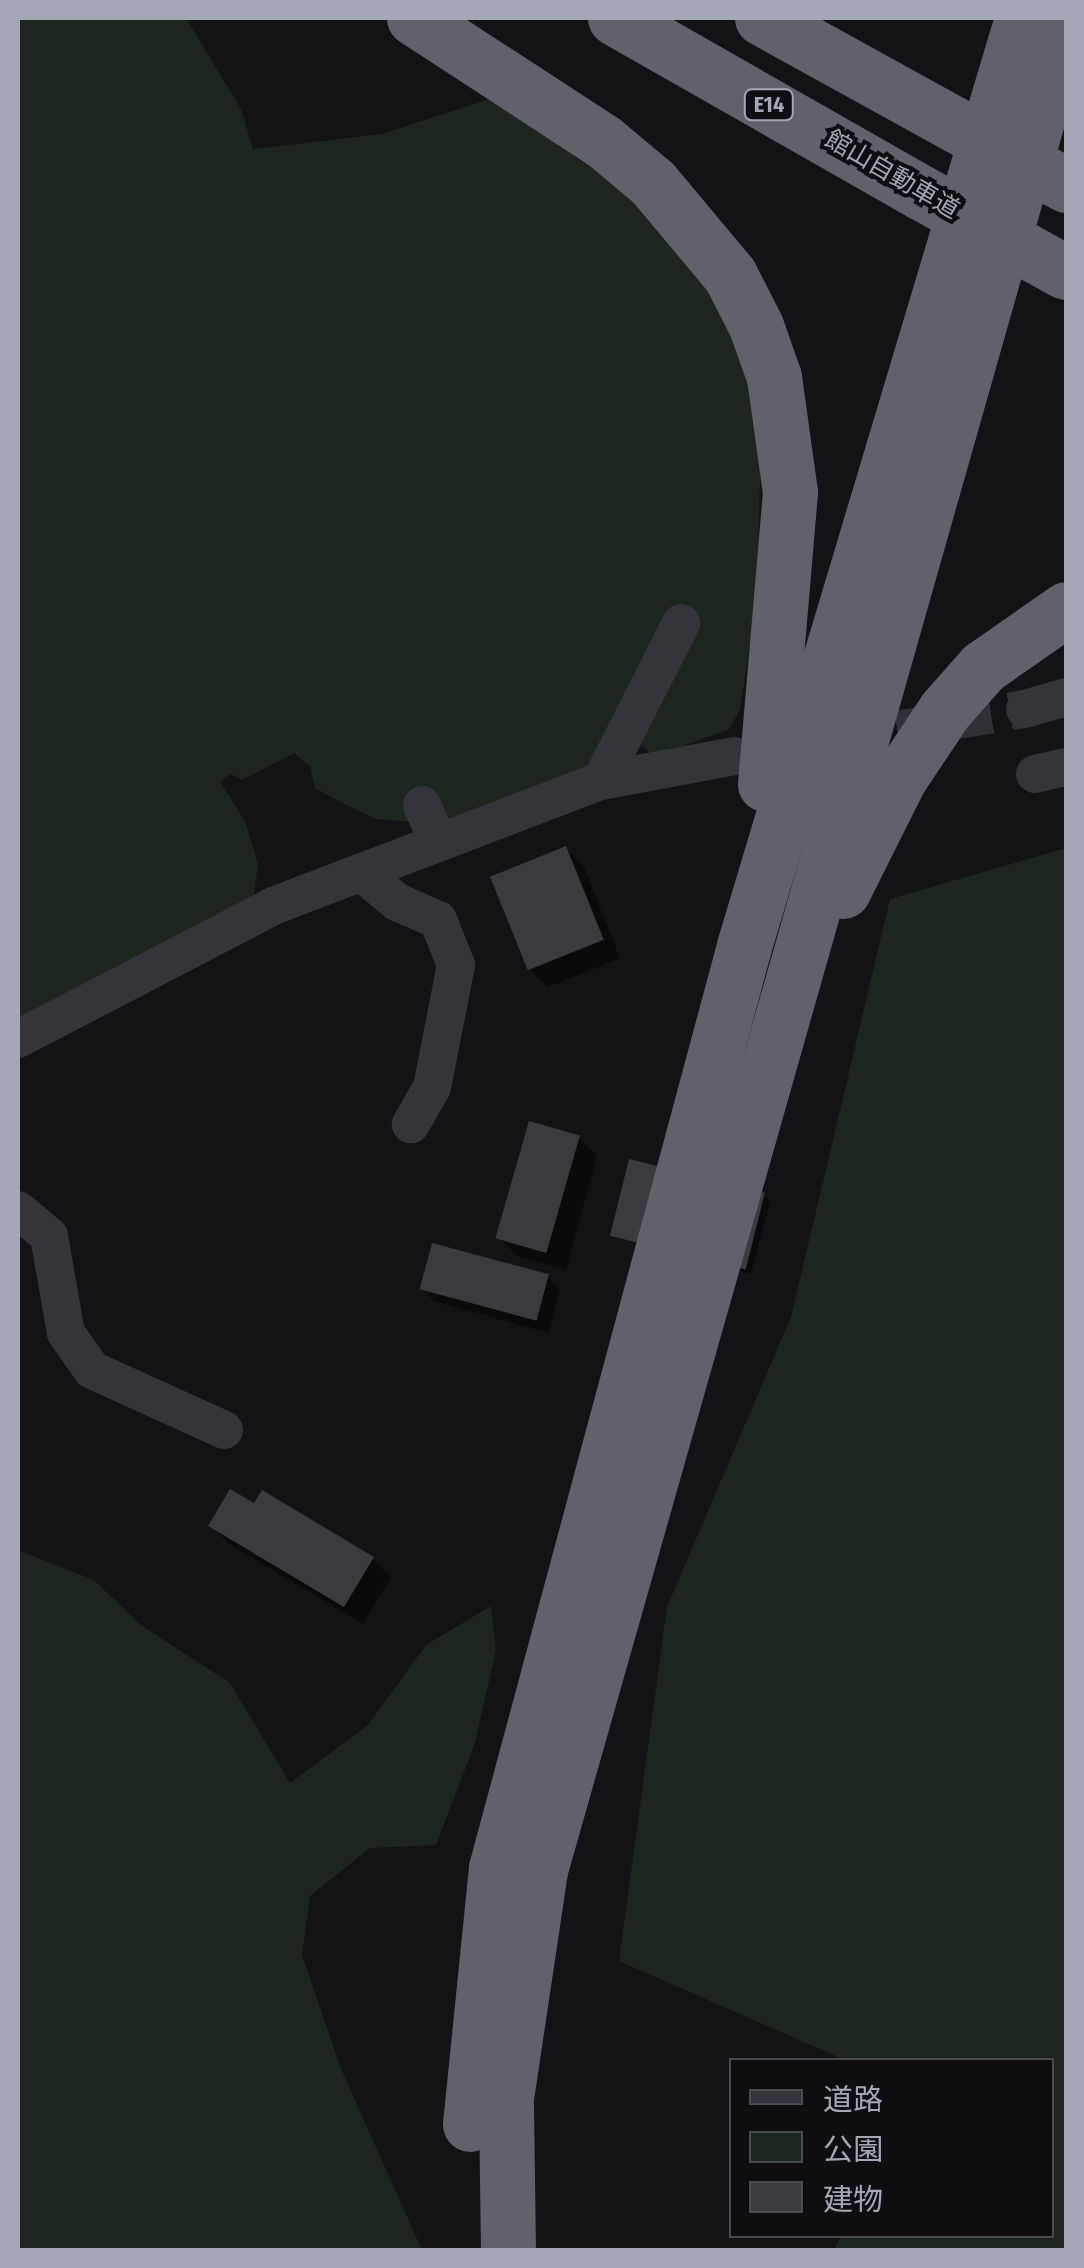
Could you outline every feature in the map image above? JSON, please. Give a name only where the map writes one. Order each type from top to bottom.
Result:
[{"type":"highway","points":[[414,18],[552,104],[653,183],[730,276],[774,377],[790,492],[777,692],[744,946]]},
{"type":"highway","name":"館山自動車道","points":[[615,18],[1066,272]]},
{"type":"highway","points":[[473,2250],[469,2095],[496,1868],[744,946],[1022,18]]},
{"type":"highway","points":[[508,2250],[506,2098],[540,1870],[1066,18]]},
{"type":"highway","points":[[772,21],[1066,185]]},
{"type":"highway","points":[[796,966],[945,710],[983,667],[1066,609]]},
{"type":"street","points":[[600,781],[681,624]]},
{"type":"street","points":[[1025,709],[1066,696]]},
{"type":"street","points":[[18,1039],[273,906],[600,781],[735,756]]},
{"type":"street","points":[[422,805],[438,841]]},
{"type":"street","points":[[362,873],[397,902],[438,920],[456,965],[432,1087],[411,1124]]},
{"type":"street","points":[[18,1210],[49,1236],[66,1333],[92,1370],[224,1430]]},
{"type":"green space","points":[[18,18],[186,18],[241,109],[253,149],[382,134],[502,95],[576,133],[672,235],[734,333],[761,435],[757,596],[740,710],[728,730],[653,756],[641,744],[618,745],[582,773],[440,824],[376,819],[340,802],[315,788],[310,766],[294,753],[242,780],[231,774],[220,781],[246,823],[258,865],[254,895],[229,925],[18,1022]]},
{"type":"green space","points":[[1066,848],[1066,2250],[834,2250],[840,2238],[1054,2238],[1054,2058],[840,2058],[619,1961],[667,1607],[791,1317],[890,899]]},
{"type":"green space","points":[[18,1550],[94,1580],[141,1625],[230,1683],[290,1783],[368,1725],[426,1645],[491,1606],[496,1650],[475,1743],[436,1845],[370,1848],[310,1896],[302,1955],[341,2069],[422,2250],[18,2250]]},
{"type":"building","points":[[566,846],[604,940],[528,970],[490,877]]},
{"type":"building","points":[[529,1121],[580,1136],[546,1253],[495,1238]]},
{"type":"building","points":[[629,1159],[765,1193],[746,1270],[610,1236]]},
{"type":"building","points":[[432,1243],[549,1274],[536,1321],[420,1289]]},
{"type":"building","points":[[230,1489],[254,1503],[262,1490],[374,1557],[344,1607],[208,1526]]},
{"type":"tunnel","points":[[841,739],[1025,709]]}]
